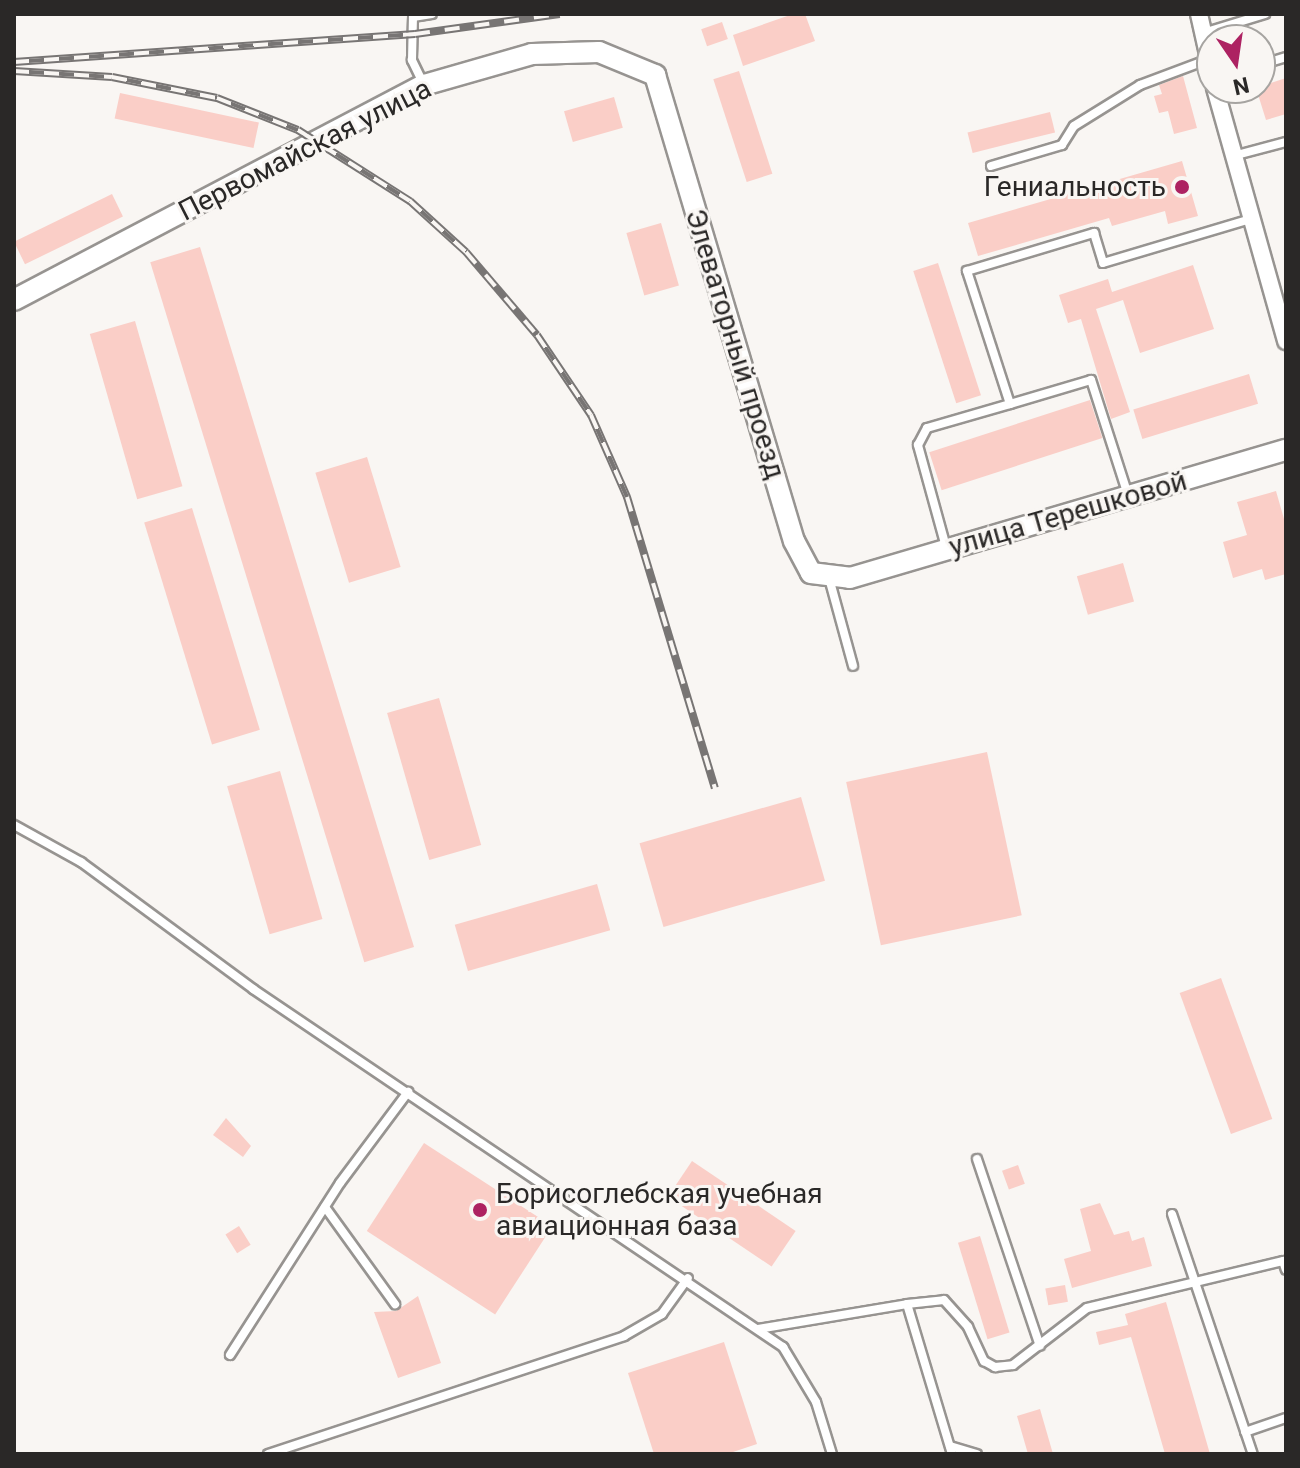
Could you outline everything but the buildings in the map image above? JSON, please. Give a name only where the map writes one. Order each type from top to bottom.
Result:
[{"type":"street","name":"Первомайская улица","points":[[14,300],[424,85],[532,54],[599,52],[655,75]]},
{"type":"street","name":"Элеваторный проезд","points":[[655,75],[794,541],[811,573],[828,575]]},
{"type":"street","points":[[1219,104],[1286,341]]},
{"type":"street","name":"улица Терешковой","points":[[828,575],[850,578],[1286,450]]},
{"type":"lane","points":[[424,85],[412,60],[413,15],[432,14]]},
{"type":"lane","points":[[1232,24],[1265,14]]},
{"type":"lane","points":[[991,166],[1062,145],[1074,126],[1140,85],[1196,70]]},
{"type":"lane","points":[[1233,156],[1286,142]]},
{"type":"lane","points":[[1010,404],[967,271],[1094,233],[1103,263],[1251,219]]},
{"type":"lane","points":[[947,549],[918,445],[927,428],[1091,380],[1128,496]]},
{"type":"lane","points":[[828,575],[853,666]]},
{"type":"lane","points":[[14,825],[81,862],[253,989],[688,1278],[758,1329],[797,1364],[832,1454]]},
{"type":"lane","points":[[230,1355],[325,1207],[408,1092]]},
{"type":"lane","points":[[977,1159],[1040,1346]]},
{"type":"lane","points":[[325,1207],[395,1304]]},
{"type":"lane","points":[[1172,1214],[1190,1283],[1253,1454]]},
{"type":"lane","points":[[758,1329],[944,1300],[968,1327],[984,1361],[995,1367],[1013,1365],[1087,1308],[1283,1261],[1286,1270]]},
{"type":"lane","points":[[268,1454],[624,1336],[662,1314],[688,1278]]},
{"type":"lane","points":[[907,1304],[951,1450],[977,1454]]},
{"type":"lane","points":[[1245,1432],[1286,1418]]},
{"type":"railway","points":[[14,62],[415,34],[560,14]]},
{"type":"railway","points":[[14,71],[112,77],[217,98],[298,130],[410,201],[466,252],[537,335],[591,415],[627,497],[715,788]]},
{"type":"place","name":"Гениальность","points":[[1182,187]]},
{"type":"place","name":"Борисоглебская учебная авиационная база","points":[[480,1210]]}]
